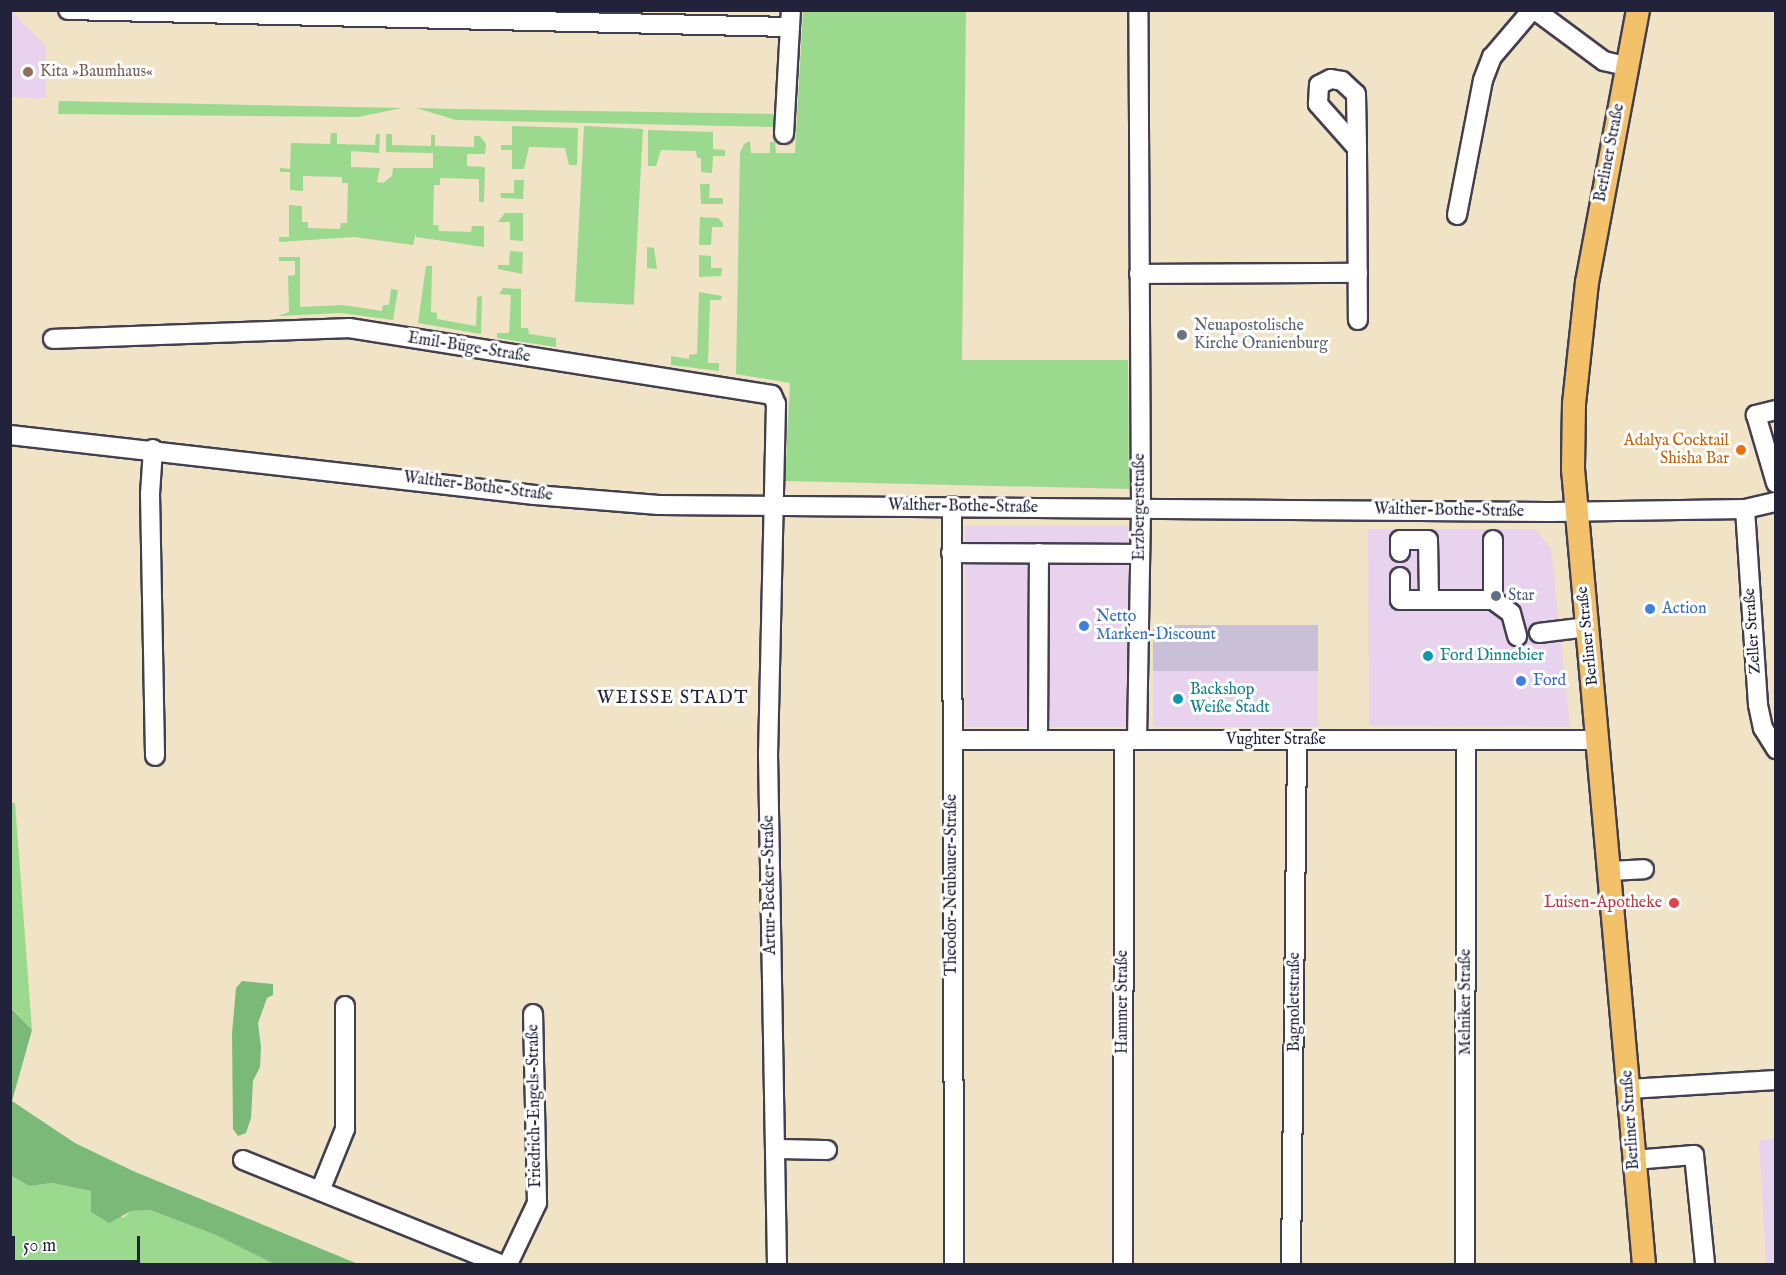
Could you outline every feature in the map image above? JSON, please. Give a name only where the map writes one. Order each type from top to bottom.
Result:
[{"type":"main road","name":"Berliner Straße","points":[[1638,10],[1626,66],[1579,345],[1574,437],[1576,512],[1644,1264]]},
{"type":"street","points":[[68,10],[790,19],[784,134]]},
{"type":"street","name":"Erzbergerstraße","points":[[1131,740],[1141,508],[1138,10]]},
{"type":"street","points":[[1457,215],[1483,80],[1492,57],[1533,10],[1604,61],[1626,66]]},
{"type":"street","points":[[1357,148],[1358,320]]},
{"type":"street","points":[[1139,274],[1358,273]]},
{"type":"street","name":"Emil-Büge-Straße","points":[[53,339],[350,328],[772,395],[776,404],[773,506]]},
{"type":"street","points":[[1776,410],[1756,415],[1776,483]]},
{"type":"street","name":"Walther-Bothe-Straße","points":[[10,435],[153,449],[610,502],[773,506],[1576,512],[1745,509],[1776,502]]},
{"type":"street","points":[[153,449],[150,494],[155,756]]},
{"type":"street","name":"Artur-Becker-Straße","points":[[773,506],[768,754],[777,1149],[777,1264]]},
{"type":"street","name":"Theodor-Neubauer-Straße","points":[[952,506],[954,1264]]},
{"type":"street","name":"Zeller Straße","points":[[1745,509],[1758,705],[1763,729],[1776,749]]},
{"type":"street","points":[[1400,552],[1400,540],[1428,540],[1428,600]]},
{"type":"street","points":[[1493,540],[1493,600]]},
{"type":"street","points":[[951,553],[1140,554]]},
{"type":"street","points":[[1038,740],[1039,553]]},
{"type":"street","points":[[1400,577],[1400,600],[1493,600],[1511,613],[1517,636]]},
{"type":"street","points":[[1539,633],[1588,627]]},
{"type":"street","name":"Vughter Straße","points":[[953,740],[1598,740]]},
{"type":"street","name":"Hammer Straße","points":[[1123,1264],[1131,740]]},
{"type":"street","name":"Bagnoletstraße","points":[[1291,1264],[1297,740]]},
{"type":"street","name":"Melniker Straße","points":[[1465,1264],[1466,740]]},
{"type":"street","points":[[1610,872],[1644,869]]},
{"type":"street","points":[[320,1191],[345,1129],[345,1006]]},
{"type":"street","name":"Friedrich-Engels-Straße","points":[[508,1264],[537,1203],[533,1014]]},
{"type":"street","points":[[1629,1089],[1776,1080]]},
{"type":"street","points":[[777,1149],[827,1150]]},
{"type":"street","points":[[1634,1160],[1694,1155],[1705,1264]]},
{"type":"street","points":[[243,1160],[500,1264]]},
{"type":"shaded area","name":"Kita »Baumhaus«","points":[[12,11],[46,46],[46,98],[11,97]]},
{"type":"shaded area","points":[[965,526],[1128,526],[1128,727],[965,727]]},
{"type":"shaded area","points":[[1368,529],[1535,529],[1551,548],[1570,727],[1369,726]]},
{"type":"shaded area","points":[[1153,625],[1318,625],[1318,671],[1153,671]]},
{"type":"shaded area","points":[[1153,671],[1318,671],[1318,727],[1153,727]]},
{"type":"shaded area","points":[[1775,1139],[1775,1264],[1766,1264],[1759,1140]]},
{"type":"green space","points":[[803,11],[966,11],[962,360],[1128,360],[1129,489],[785,481],[790,383],[736,374],[740,153],[744,144],[750,141],[751,153],[770,153],[770,142],[775,142],[776,153],[795,153]]},
{"type":"green space","points":[[59,101],[402,108],[358,117],[58,114]]},
{"type":"green space","points":[[416,108],[779,114],[775,127],[456,120]]},
{"type":"green space","points":[[512,126],[578,128],[577,165],[569,165],[565,148],[529,147],[524,169],[512,169],[512,150],[501,150],[501,145],[512,145]]},
{"type":"green space","points":[[584,126],[643,129],[634,305],[575,302]]},
{"type":"green space","points":[[648,130],[713,132],[713,149],[725,150],[725,156],[713,156],[712,173],[701,172],[701,158],[697,158],[696,151],[661,150],[656,166],[648,166]]},
{"type":"green space","points":[[331,133],[337,133],[337,144],[375,145],[376,134],[380,134],[379,153],[351,151],[351,167],[380,168],[377,182],[383,183],[392,176],[393,168],[433,168],[433,153],[386,152],[386,134],[392,134],[392,145],[431,146],[431,135],[435,135],[435,146],[474,147],[474,136],[480,136],[486,144],[485,154],[467,154],[467,166],[485,167],[484,202],[479,202],[479,179],[440,178],[440,185],[434,185],[433,225],[438,225],[439,231],[471,232],[472,226],[484,226],[484,247],[416,237],[416,233],[413,245],[354,237],[279,242],[279,237],[289,237],[289,205],[302,206],[302,222],[308,222],[308,228],[340,229],[341,223],[347,223],[348,183],[342,183],[342,177],[303,176],[303,191],[290,190],[290,172],[280,172],[280,168],[290,169],[291,143],[330,144]]},
{"type":"green space","points":[[514,180],[524,180],[523,199],[501,198],[500,193],[514,193]]},
{"type":"green space","points":[[700,184],[710,184],[709,198],[723,198],[723,204],[701,204]]},
{"type":"green space","points":[[505,213],[523,213],[523,241],[510,240],[510,222],[498,222]]},
{"type":"green space","points":[[700,217],[718,218],[723,223],[723,227],[712,227],[711,245],[699,245]]},
{"type":"green space","points":[[647,247],[654,248],[657,269],[647,268]]},
{"type":"green space","points":[[510,251],[523,252],[522,274],[498,269],[498,265],[509,265]]},
{"type":"green space","points":[[699,255],[711,256],[711,268],[722,268],[721,276],[699,277]]},
{"type":"green space","points":[[279,257],[300,257],[300,307],[343,305],[382,311],[383,305],[389,305],[391,289],[398,290],[393,320],[341,313],[278,316],[289,312],[288,276],[295,275],[295,261],[279,261]]},
{"type":"green space","points":[[426,266],[432,266],[431,312],[437,313],[437,319],[476,326],[477,297],[482,296],[481,334],[418,323]]},
{"type":"green space","points":[[503,288],[521,289],[521,328],[528,328],[529,334],[556,338],[556,347],[497,338],[497,333],[509,333],[511,295],[499,294]]},
{"type":"green space","points":[[699,292],[722,296],[721,300],[710,300],[708,363],[719,363],[719,371],[671,365],[671,356],[689,359],[689,355],[697,354]]},
{"type":"green space","points":[[11,803],[15,803],[32,1030],[11,1007]]},
{"type":"green space","points":[[242,981],[273,984],[273,995],[267,998],[258,1023],[261,1047],[260,1067],[253,1081],[251,1118],[246,1133],[238,1136],[233,1129],[232,1033],[236,988]]},
{"type":"green space","points":[[10,1007],[32,1030],[12,1101],[75,1143],[133,1171],[358,1264],[274,1264],[216,1235],[150,1210],[131,1211],[109,1223],[91,1212],[91,1191],[52,1183],[29,1186],[12,1176]]},
{"type":"green space","points":[[10,1167],[12,1176],[29,1186],[52,1183],[91,1191],[123,1218],[131,1211],[150,1210],[216,1235],[274,1264],[11,1264]]},
{"type":"place","name":"Kita »Baumhaus«","points":[[28,72]]},
{"type":"place","name":"Neuapostolische Kirche Oranienburg","points":[[1182,335]]},
{"type":"place","name":"Adalya Cocktail Shisha Bar","points":[[1741,450]]},
{"type":"place","name":"Star","points":[[1496,596]]},
{"type":"place","name":"Action","points":[[1650,609]]},
{"type":"place","name":"Netto Marken-Discount","points":[[1084,626]]},
{"type":"place","name":"Ford Dinnebier","points":[[1428,656]]},
{"type":"place","name":"Ford","points":[[1521,681]]},
{"type":"place","name":"Backshop Weiße Stadt","points":[[1178,699]]},
{"type":"place","name":"Luisen-Apotheke","points":[[1674,903]]},
{"type":"district","name":"WEISSE STADT","points":[[673,699]]}]
